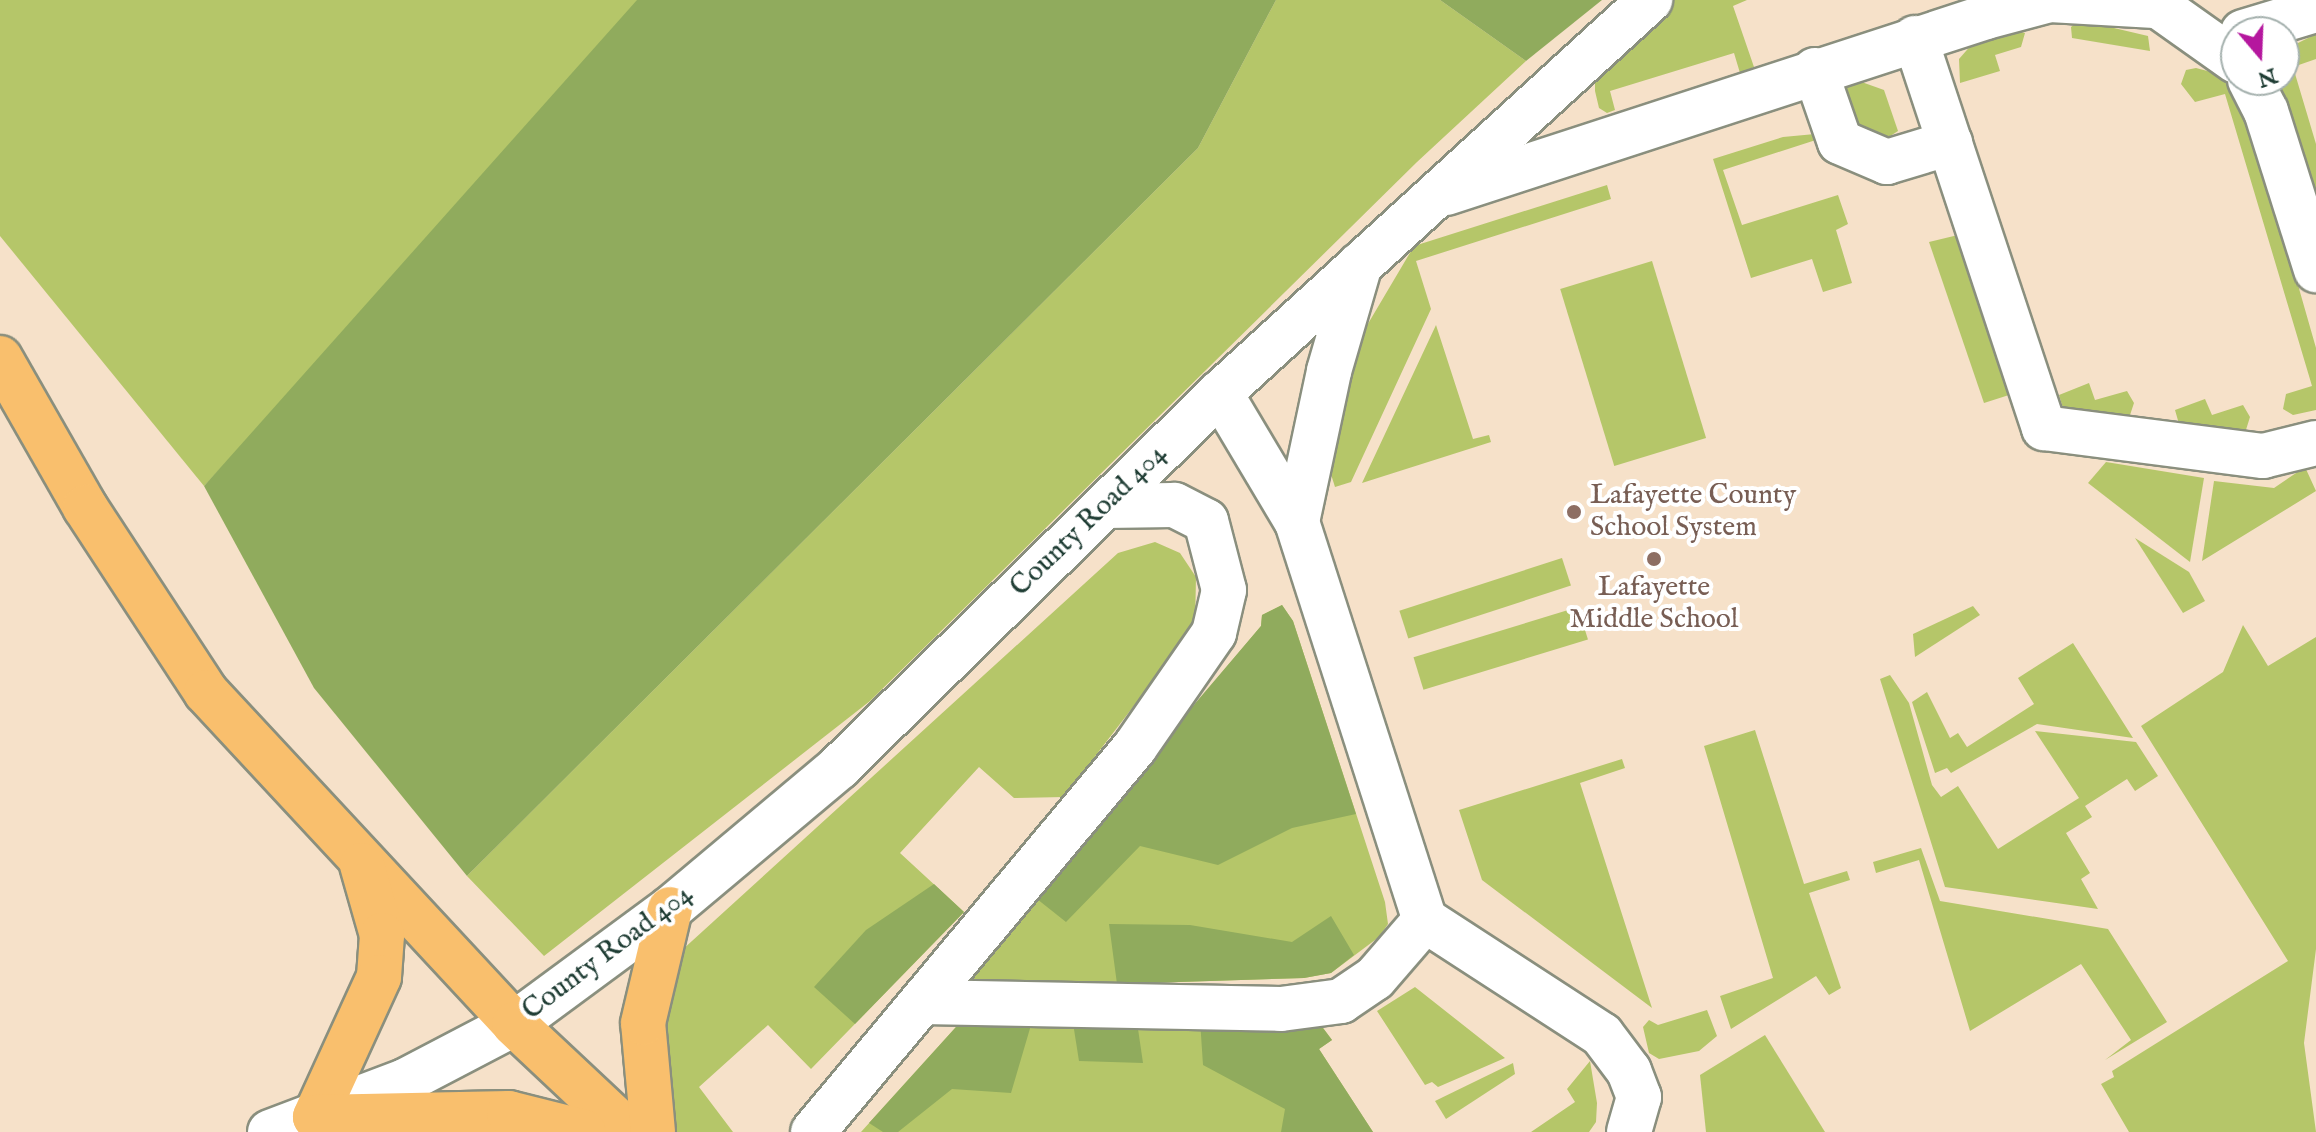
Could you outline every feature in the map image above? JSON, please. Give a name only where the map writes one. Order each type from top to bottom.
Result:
[{"type":"main road","points":[[0,358],[85,507],[206,692],[514,1024],[629,1132]]},
{"type":"main road","points":[[360,857],[382,935],[379,977],[315,1117],[509,1113],[584,1132]]},
{"type":"main road","points":[[653,1132],[643,1023],[670,909]]},
{"type":"street","name":"County Road 404","points":[[270,1132],[405,1081],[514,1024],[670,909],[839,767],[1220,393],[1650,0]]},
{"type":"street","points":[[1429,199],[1815,70],[2050,0],[2152,3],[2220,36]]},
{"type":"street","points":[[1915,38],[2044,428],[2263,456],[2316,443]]},
{"type":"street","points":[[1815,70],[1840,142],[1887,162],[1950,143]]},
{"type":"street","points":[[2258,96],[2266,111],[2316,270]]},
{"type":"street","points":[[1297,522],[1329,371],[1360,263]]},
{"type":"street","points":[[1220,393],[1297,522],[1425,920],[1602,1035],[1629,1071],[1639,1097],[1629,1132]]},
{"type":"street","points":[[813,1132],[1135,747],[1214,633],[1224,590],[1206,521],[1174,505],[1105,506]]},
{"type":"street","points":[[923,1002],[1281,1009],[1341,1001],[1375,978],[1425,920]]},
{"type":"green space","points":[[0,0],[660,0],[204,486],[0,236]]},
{"type":"green space","points":[[637,0],[1276,0],[1198,148],[467,876],[314,688],[204,486]]},
{"type":"green space","points":[[1276,0],[1440,0],[1526,61],[1417,162],[870,701],[544,956],[467,876],[1198,148]]},
{"type":"green space","points":[[1440,0],[1602,0],[1526,61]]},
{"type":"green space","points":[[1667,0],[1747,0],[1733,6],[1754,67],[1740,73],[1734,53],[1610,91],[1615,110],[1607,113],[1599,108],[1595,91],[1595,63]]},
{"type":"green space","points":[[2080,20],[2148,36],[2150,51],[2072,38],[2071,27]]},
{"type":"green space","points":[[2015,30],[2025,33],[2021,47],[1995,55],[2000,71],[1960,83],[1959,59],[1973,43]]},
{"type":"green space","points":[[2316,34],[2316,59],[2300,65],[2300,42]]},
{"type":"green space","points":[[2196,68],[2215,73],[2220,77],[2220,95],[2195,102],[2181,84],[2186,70]]},
{"type":"green space","points":[[1856,80],[1884,90],[1898,131],[1875,146],[1861,142],[1842,91]]},
{"type":"green space","points":[[2300,90],[2316,144],[2316,210],[2282,96],[2300,96]]},
{"type":"green space","points":[[2226,96],[2244,96],[2316,348],[2316,410],[2293,415],[2283,409],[2286,394],[2312,386]]},
{"type":"green space","points":[[1815,134],[1822,138],[1723,170],[1742,225],[1838,195],[1848,224],[1836,230],[1852,283],[1823,292],[1812,259],[1751,278],[1713,159],[1783,137]]},
{"type":"green space","points":[[1607,185],[1611,199],[1416,261],[1431,309],[1351,482],[1335,487],[1322,446],[1356,344],[1414,246]]},
{"type":"green space","points":[[1958,235],[2002,360],[2009,395],[1984,403],[1929,242]]},
{"type":"green space","points":[[1652,261],[1706,438],[1614,466],[1560,289]]},
{"type":"green space","points":[[1436,325],[1473,439],[1489,435],[1491,442],[1362,483]]},
{"type":"green space","points":[[2089,383],[2095,400],[2127,391],[2134,403],[2129,418],[2063,408],[2059,395]]},
{"type":"green space","points":[[2205,399],[2212,415],[2243,405],[2250,417],[2245,433],[2179,424],[2175,410]]},
{"type":"green space","points":[[2106,462],[2204,478],[2190,562],[2088,483]]},
{"type":"green space","points":[[2305,467],[2316,491],[2202,561],[2214,481],[2274,488]]},
{"type":"green space","points":[[2135,538],[2189,572],[2205,601],[2183,613]]},
{"type":"green space","points":[[1155,542],[1180,553],[1196,577],[1195,626],[1064,797],[1014,798],[979,767],[900,853],[964,912],[811,1069],[768,1025],[699,1087],[733,1132],[665,1132],[656,1022],[681,951],[1118,553]]},
{"type":"green space","points":[[1562,558],[1571,586],[1408,638],[1399,611]]},
{"type":"green space","points":[[1282,605],[1293,621],[1385,902],[1388,924],[1379,937],[1331,973],[1304,978],[1020,987],[974,979],[972,971],[1261,626],[1262,615]]},
{"type":"green space","points":[[1282,605],[1293,621],[1356,814],[1292,828],[1218,865],[1140,846],[1066,922],[1032,895],[1261,626],[1262,615]]},
{"type":"green space","points":[[1973,606],[1980,615],[1915,657],[1913,634]]},
{"type":"green space","points":[[1578,607],[1588,640],[1423,690],[1414,657]]},
{"type":"green space","points":[[2243,625],[2268,666],[2316,637],[2316,949],[2304,1043],[2316,1132],[2129,1132],[2101,1084],[2114,1077],[2112,1071],[2288,961],[2141,726],[2223,672]]},
{"type":"green space","points":[[2073,643],[2133,738],[2037,724],[1951,773],[1947,768],[1935,773],[1912,702],[1927,692],[1950,738],[1958,733],[1967,747],[2034,704],[2018,678]]},
{"type":"green space","points":[[1890,675],[1909,703],[1932,785],[1941,797],[1958,786],[1998,849],[2079,798],[2035,731],[2136,742],[2158,776],[2135,791],[2127,779],[2085,806],[2092,817],[2066,833],[2090,873],[2081,879],[2098,909],[1945,887],[1880,679]]},
{"type":"green space","points":[[1755,730],[1804,884],[1847,871],[1850,880],[1809,893],[1841,988],[1829,995],[1816,976],[1731,1029],[1720,996],[1773,978],[1704,746]]},
{"type":"green space","points":[[1622,759],[1625,768],[1580,783],[1652,1008],[1482,880],[1459,810]]},
{"type":"green space","points":[[1921,848],[1940,901],[2108,929],[2167,1022],[2105,1060],[2131,1040],[2081,964],[1970,1031],[1919,860],[1876,873],[1873,862]]},
{"type":"green space","points":[[934,884],[964,912],[855,1024],[814,987],[866,930]]},
{"type":"green space","points":[[1331,916],[1354,955],[1331,973],[1304,978],[1117,984],[1109,924],[1190,925],[1292,942]]},
{"type":"green space","points":[[1415,987],[1505,1058],[1438,1087],[1432,1082],[1425,1085],[1377,1011]]},
{"type":"green space","points":[[1707,1010],[1717,1036],[1699,1051],[1659,1059],[1649,1053],[1643,1027],[1649,1020],[1658,1025]]},
{"type":"green space","points":[[1314,1016],[1332,1040],[1319,1049],[1373,1132],[861,1132],[956,1027]]},
{"type":"green space","points":[[1314,1016],[1332,1040],[1319,1049],[1373,1132],[1281,1132],[1285,1109],[1203,1065],[1200,1020]]},
{"type":"green space","points":[[1137,1022],[1143,1063],[1079,1061],[1073,1023]]},
{"type":"green space","points":[[1031,1025],[1011,1093],[952,1089],[898,1132],[883,1132],[869,1123],[956,1027]]},
{"type":"green space","points":[[1765,1035],[1825,1132],[1706,1132],[1700,1075]]},
{"type":"green space","points":[[1590,1061],[1597,1103],[1596,1122],[1589,1132],[1531,1132],[1575,1102],[1567,1089]]},
{"type":"green space","points":[[1513,1063],[1515,1074],[1446,1119],[1435,1101]]},
{"type":"place","name":"Lafayette County School System","points":[[1574,512]]},
{"type":"place","name":"Lafayette Middle School","points":[[1654,559]]}]
